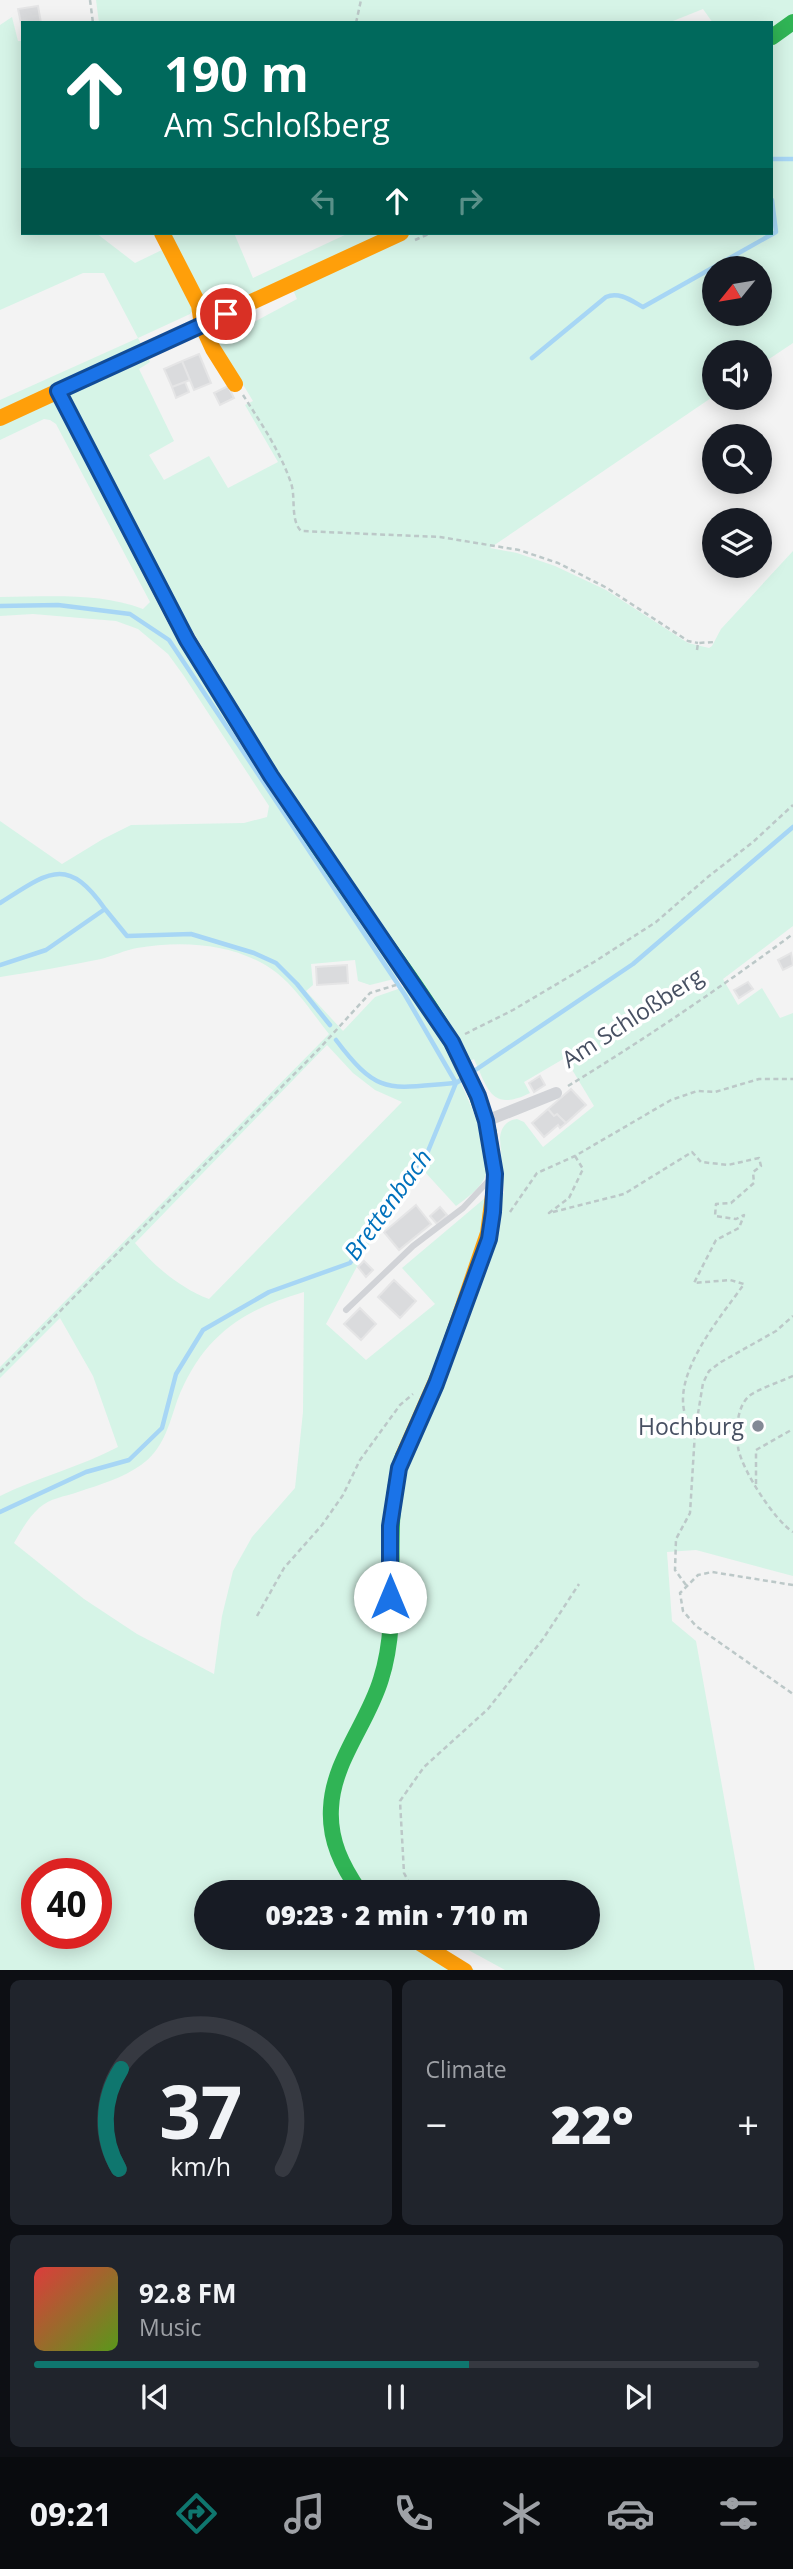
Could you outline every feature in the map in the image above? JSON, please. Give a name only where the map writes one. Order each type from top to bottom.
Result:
[{"type":"street","points":[[773,36],[793,22]]},
{"type":"street","points":[[163,235],[199,305],[202,325],[213,349],[235,384]]},
{"type":"street","points":[[0,418],[397,235]]},
{"type":"street","points":[[58,391],[173,616],[271,776],[452,1042],[478,1096],[486,1121],[495,1174],[489,1239],[433,1389],[399,1468],[390,1526],[390,1618],[384,1670],[367,1715],[346,1754],[330,1794],[329,1814],[335,1848],[352,1880]]},
{"type":"street","name":"Am Schloßberg","points":[[486,1121],[556,1093]]},
{"type":"street","points":[[432,1950],[465,1970]]},
{"type":"lane","points":[[346,1310],[413,1246],[463,1208],[495,1174]]},
{"type":"path","points":[[90,0],[93,21]]},
{"type":"path","points":[[356,21],[361,0]]},
{"type":"path","points":[[235,384],[271,439],[291,484],[296,522],[301,531],[440,537],[519,550],[583,575],[688,641],[715,642]]},
{"type":"path","points":[[697,650],[698,643]]},
{"type":"path","points":[[464,1035],[524,1004],[656,922],[753,842],[793,805]]},
{"type":"path","name":"Am Schloßberg","points":[[556,1093],[623,1052],[793,934]]},
{"type":"path","points":[[0,1372],[319,1049],[370,993],[395,985]]},
{"type":"path","points":[[493,1212],[509,1213],[537,1173],[575,1156],[671,1100],[697,1091],[715,1092],[759,1079],[793,1079]]},
{"type":"path","points":[[575,1156],[583,1169],[569,1198],[549,1213],[624,1194],[692,1152],[701,1162],[728,1165],[759,1158],[761,1166],[753,1172],[754,1183],[730,1203],[716,1203],[715,1216],[736,1219],[744,1215],[739,1228],[716,1240],[694,1283],[730,1280],[744,1284],[695,1355],[682,1393],[686,1422],[695,1432]]},
{"type":"path","points":[[686,1584],[675,1570],[676,1539],[690,1513],[695,1432],[703,1383],[709,1371],[776,1331],[792,1317]]},
{"type":"path","points":[[793,1376],[749,1396],[738,1416],[738,1450],[767,1503],[793,1532]]},
{"type":"path","points":[[257,1616],[284,1568],[322,1525],[343,1495],[360,1460],[400,1405],[423,1389],[433,1389]]},
{"type":"path","points":[[756,1486],[755,1450],[793,1429]]},
{"type":"path","points":[[793,1585],[712,1572],[698,1575],[686,1584],[680,1593],[683,1611],[696,1626],[793,1694]]},
{"type":"path","points":[[408,1880],[404,1873],[400,1801],[424,1768],[488,1709],[543,1639],[579,1584]]},
{"type":"green space","points":[[96,0],[793,0],[793,343],[772,357],[772,340],[702,340],[702,404],[490,548],[517,553],[555,566],[606,590],[688,643],[709,648],[721,629],[768,578],[772,578],[772,574],[793,551],[793,926],[723,979],[738,1005],[762,988],[780,1018],[793,1013],[793,1576],[696,1550],[667,1552],[672,1621],[696,1641],[755,1970],[505,1970],[468,1950],[600,1950],[600,1880],[194,1880],[194,1950],[447,1950],[446,1955],[475,1970],[0,1970],[0,1496],[118,1447],[93,1376],[60,1318],[0,1378],[0,1367],[329,1034],[298,994],[277,973],[245,955],[210,946],[173,944],[137,948],[101,959],[0,977],[0,821],[62,864],[131,825],[244,823],[267,817],[269,806],[168,654],[138,629],[116,621],[33,614],[0,616],[0,597],[91,598],[143,609],[150,602],[56,424],[44,419],[0,440],[0,400],[138,338],[150,362],[139,369],[174,441],[149,455],[164,480],[209,456],[228,488],[278,462],[245,405],[253,401],[214,337],[237,331],[297,299],[288,278],[216,309],[206,307],[167,235],[235,235],[253,278],[345,235],[773,235],[773,21],[712,21],[703,9],[673,21],[99,21]],"holes":[[[355,960],[358,981],[370,985],[398,978],[404,987],[375,997],[343,1031],[306,991],[313,985],[311,964]],[[327,1045],[353,1073],[375,1090],[402,1102],[209,1299],[178,1283],[135,1243]],[[565,1058],[594,1106],[543,1147],[524,1122],[517,1119],[505,1125],[500,1138],[504,1193],[485,1198],[402,1268],[435,1304],[366,1360],[326,1324],[374,1235],[425,1172],[456,1206],[482,1183],[485,1176],[481,1133],[455,1068],[474,1059],[493,1095],[507,1100],[530,1093],[524,1082]],[[304,1292],[303,1412],[295,1488],[252,1537],[233,1571],[222,1616],[214,1674],[137,1634],[84,1599],[14,1543],[28,1520],[43,1505],[119,1477],[149,1459],[164,1436],[187,1379],[211,1344],[242,1318],[281,1299]]]},
{"type":"green space","points":[[12,17],[18,41],[21,41],[21,235],[99,235],[135,263],[166,248],[194,309],[190,314],[138,338],[104,273],[83,273],[0,310],[0,25]]},
{"type":"building","points":[[38,6],[41,21],[21,21],[21,23],[18,9]]},
{"type":"building","points":[[199,354],[211,383],[194,390],[182,361]]},
{"type":"building","points":[[182,361],[190,380],[172,387],[164,369]]},
{"type":"building","points":[[185,382],[189,392],[176,398],[172,387]]},
{"type":"building","points":[[228,386],[234,398],[220,405],[214,393]]},
{"type":"building","points":[[791,953],[793,965],[783,970],[778,960]]},
{"type":"building","points":[[347,965],[348,983],[317,985],[316,967]]},
{"type":"building","points":[[748,982],[753,989],[739,998],[734,990]]},
{"type":"building","points":[[540,1076],[545,1085],[534,1092],[529,1083]]},
{"type":"building","points":[[571,1089],[586,1105],[566,1123],[548,1109]]},
{"type":"building","points":[[548,1109],[566,1123],[560,1128],[558,1125],[544,1137],[532,1123]]},
{"type":"building","points":[[416,1205],[431,1224],[399,1250],[384,1232]]},
{"type":"building","points":[[440,1207],[447,1215],[437,1224],[430,1216]]},
{"type":"building","points":[[364,1261],[373,1270],[366,1277],[358,1267]]},
{"type":"building","points":[[394,1280],[416,1301],[400,1318],[378,1297]]},
{"type":"building","points":[[360,1308],[376,1324],[361,1340],[344,1324]]},
{"type":"waterway","points":[[773,159],[793,159]]},
{"type":"waterway","points":[[773,208],[776,232],[773,234]]},
{"type":"waterway","points":[[532,358],[606,297],[621,296],[643,307],[771,235]]},
{"type":"waterway","points":[[0,606],[58,605],[130,614],[169,640],[405,995],[456,1083],[400,1087],[387,1085],[363,1071],[336,1040]]},
{"type":"waterway","name":"Brettenbach","points":[[474,1071],[633,964],[793,827]]},
{"type":"waterway","points":[[0,903],[32,883],[57,874],[68,875],[79,881],[105,909]]},
{"type":"waterway","points":[[0,965],[46,950],[105,909],[127,936],[191,934],[254,953],[276,963],[330,1025]]},
{"type":"waterway","name":"Brettenbach","points":[[0,1512],[86,1472],[129,1460],[162,1428],[176,1374],[203,1330],[269,1292],[350,1263],[426,1156],[456,1083],[464,1078]]},
{"type":"traffic: fast","points":[[773,36],[793,22]]},
{"type":"traffic: fast","points":[[251,745],[331,866],[434,1013],[466,1071],[489,1133]]},
{"type":"traffic: fast","points":[[353,1880],[338,1852],[332,1831],[333,1791],[344,1758],[375,1695],[388,1652],[393,1511],[403,1456]]},
{"type":"traffic: slow","points":[[163,235],[199,305],[202,325],[213,349],[235,384]]},
{"type":"traffic: slow","points":[[0,418],[397,235]]},
{"type":"traffic: slow","points":[[403,1456],[443,1365],[488,1233],[495,1180],[489,1133]]},
{"type":"traffic: slow","points":[[431,1950],[463,1970]]},
{"type":"traffic: jam","points":[[58,391],[176,620],[251,745]]},
{"type":"place","name":"Hochburg","points":[[758,1426]]},
{"type":"route","points":[[226,314],[58,391],[187,640],[271,776],[452,1042],[478,1096],[486,1121],[495,1174],[489,1239],[436,1384],[399,1468],[390,1526],[390,1597]]}]
